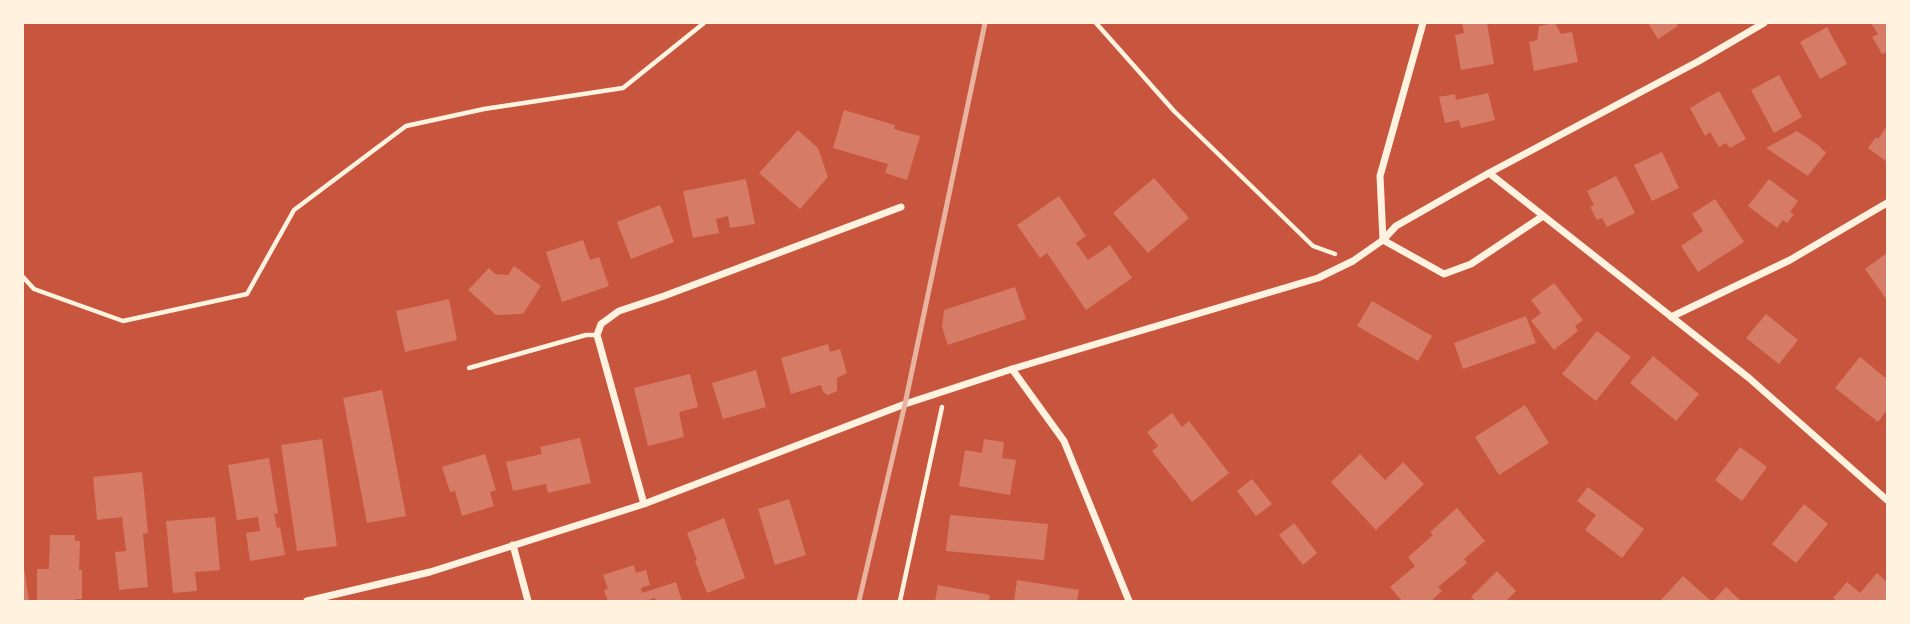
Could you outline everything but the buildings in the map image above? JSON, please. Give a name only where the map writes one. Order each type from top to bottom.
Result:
[{"type":"street","points":[[1383,240],[1380,176],[1423,23]]},
{"type":"street","points":[[307,601],[430,572],[644,504],[905,404],[1012,369],[1318,278],[1353,261],[1383,240],[1396,226],[1764,23]]},
{"type":"street","points":[[1489,173],[1749,378],[1887,500]]},
{"type":"street","points":[[1671,317],[1790,260],[1887,203]]},
{"type":"street","points":[[644,504],[597,335],[601,324],[619,311],[901,207]]},
{"type":"street","points":[[1383,240],[1444,274],[1471,264],[1543,216]]},
{"type":"street","points":[[1012,369],[1064,441],[1129,601]]},
{"type":"street","points":[[513,545],[528,601]]},
{"type":"lane","points":[[469,368],[586,335],[597,335]]},
{"type":"path","points":[[23,278],[34,289],[123,321],[247,294],[294,210],[406,126],[484,109],[623,88],[704,23]]},
{"type":"path","points":[[1096,23],[1174,111],[1313,246],[1353,261]]},
{"type":"path","points":[[900,601],[945,391]]},
{"type":"railway","points":[[859,601],[905,404],[985,23]]}]
